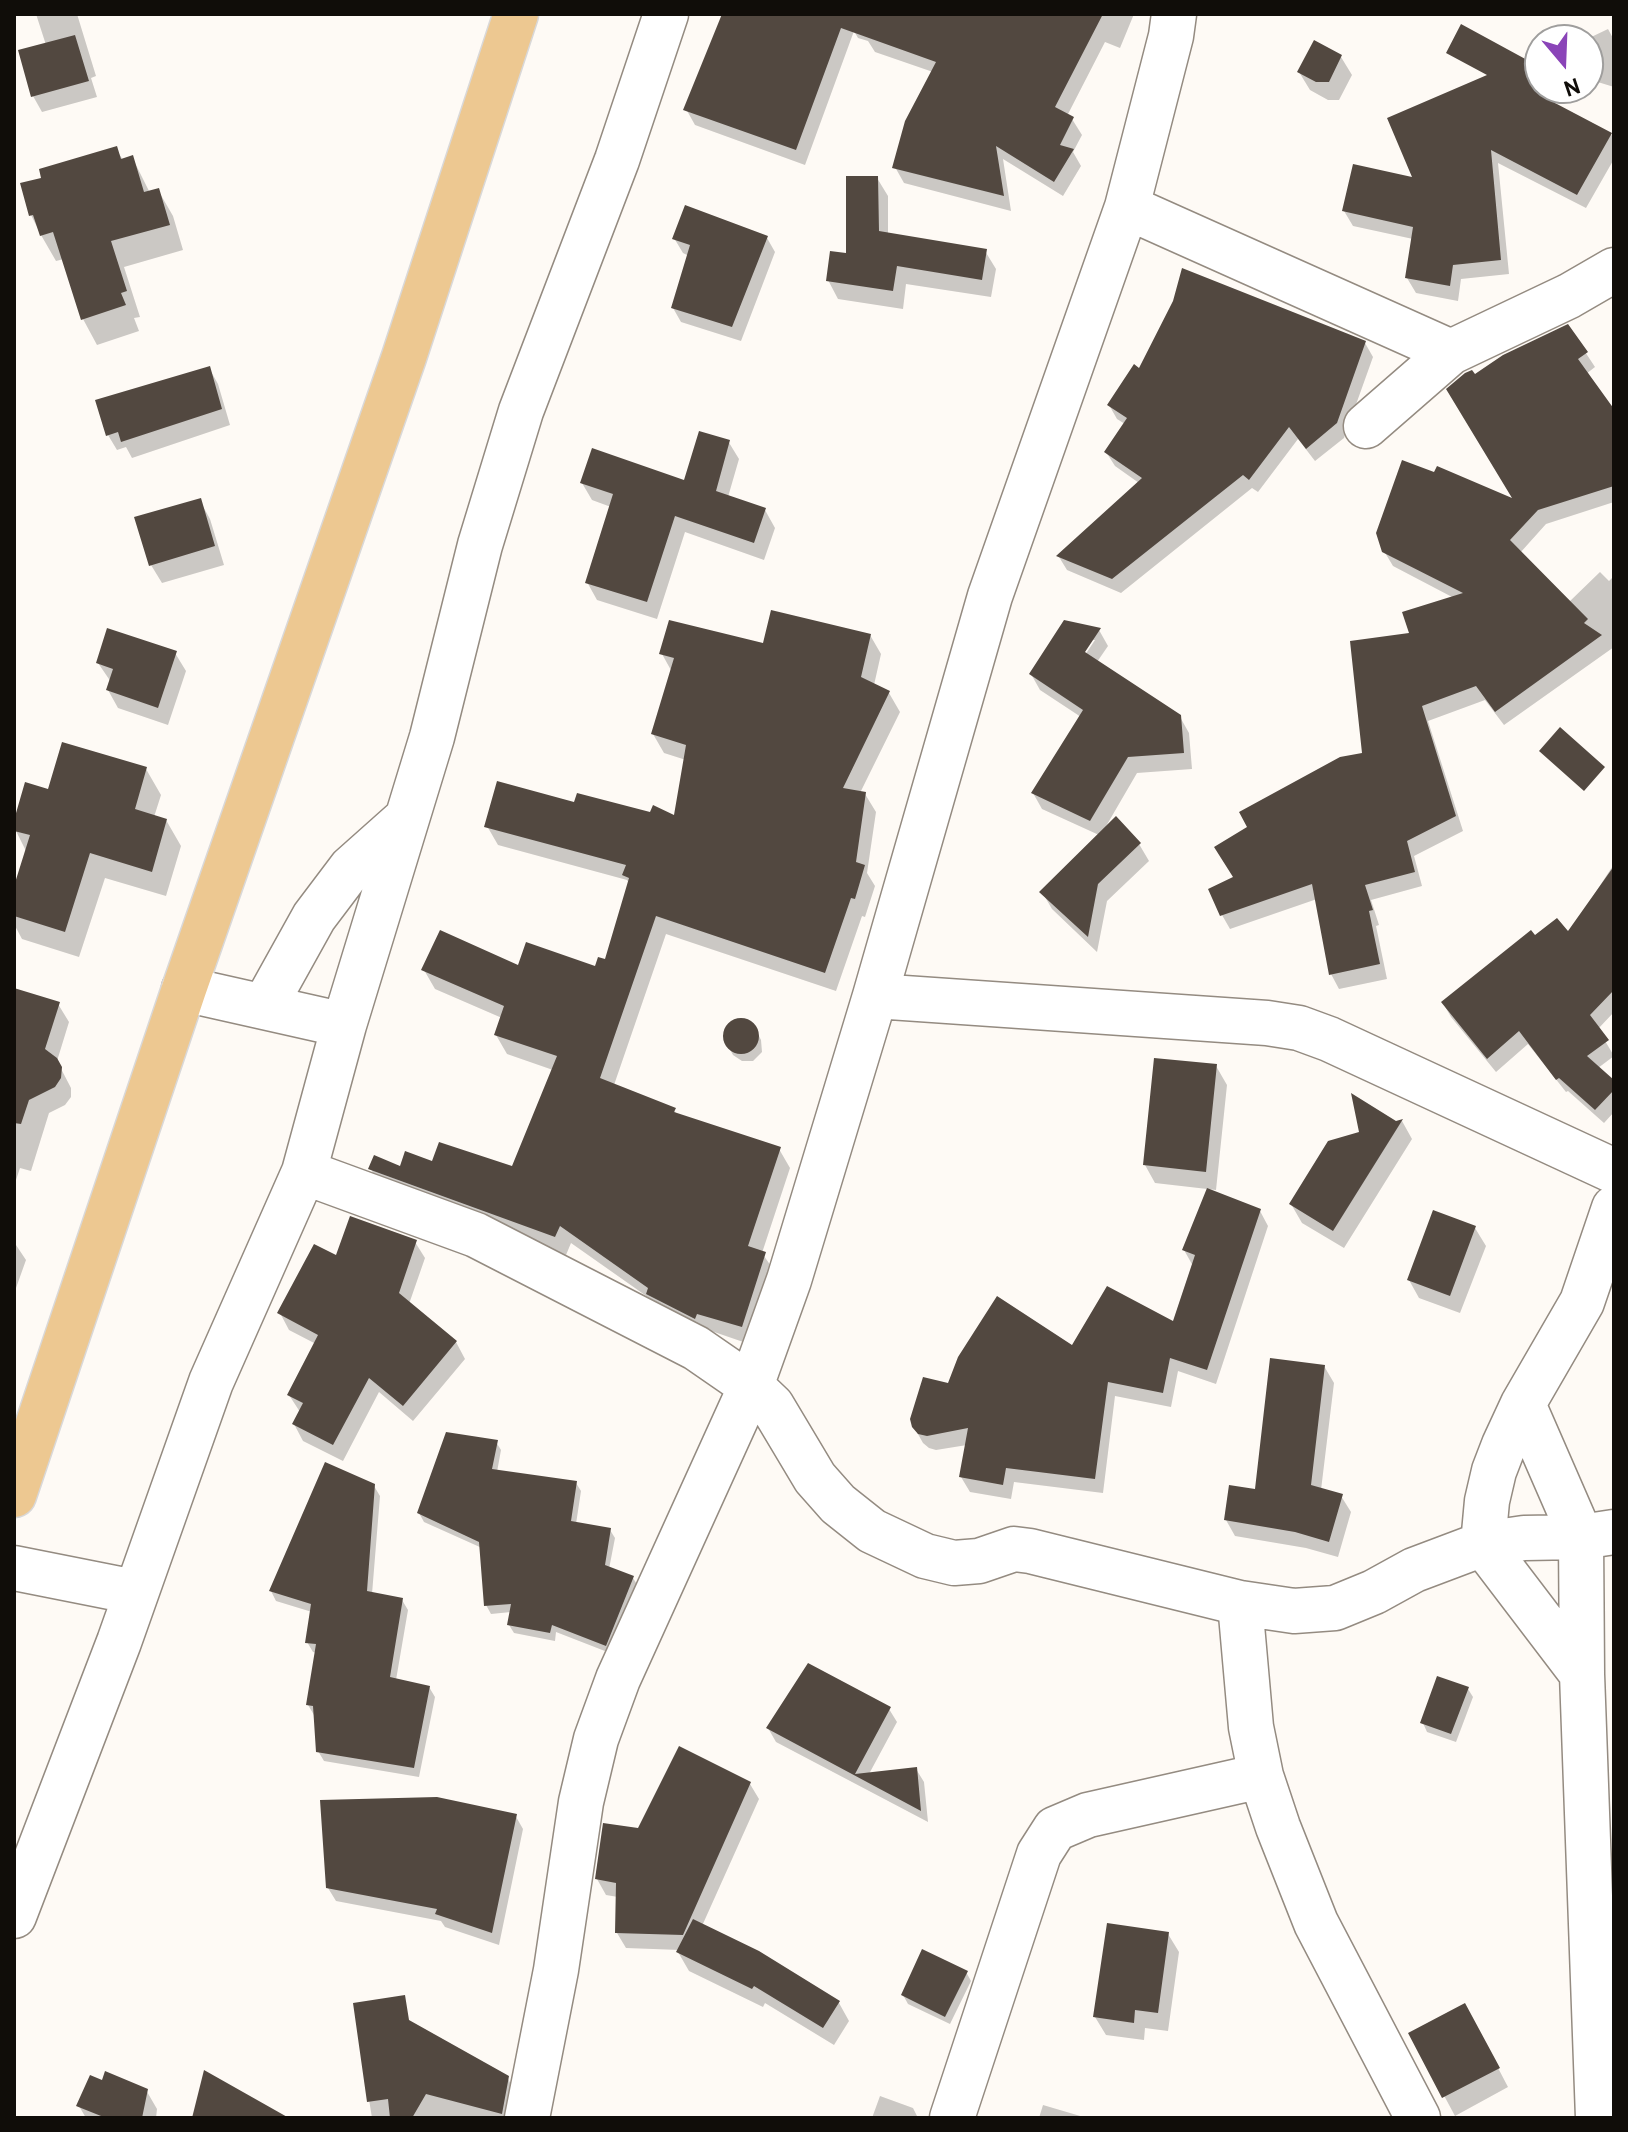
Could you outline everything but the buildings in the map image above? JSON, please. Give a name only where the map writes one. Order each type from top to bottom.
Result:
[{"type":"main road","points":[[14,1495],[184,989],[404,357],[516,14]]},
{"type":"street","points":[[14,1916],[119,1642],[211,1382],[304,1172],[344,1025],[432,737],[480,545],[521,411],[617,160],[666,14]]},
{"type":"street","points":[[527,2118],[556,1970],[581,1802],[596,1739],[618,1679],[751,1386],[789,1280],[875,996],[990,596],[1127,207],[1174,14]]},
{"type":"street","points":[[1127,207],[1451,352]]},
{"type":"street","points":[[1366,426],[1451,352],[1609,287]]},
{"type":"street","points":[[264,1007],[314,917],[332,893],[351,868],[406,819]]},
{"type":"street","points":[[184,989],[344,1025]]},
{"type":"street","points":[[875,996],[1252,1022],[1299,1028],[1614,1171]]},
{"type":"street","points":[[304,1172],[489,1241],[696,1348],[751,1386],[772,1406],[815,1478],[838,1504],[872,1531],[925,1556],[954,1563],[979,1561],[1014,1549],[1030,1551],[1240,1603],[1294,1611],[1335,1608],[1374,1592],[1414,1570],[1483,1544],[1597,1534]]},
{"type":"street","points":[[1582,1674],[1483,1544],[1487,1501],[1494,1471],[1523,1404],[1582,1302],[1614,1208]]},
{"type":"street","points":[[1523,1404],[1597,1534],[1582,1674],[1598,2118]]},
{"type":"street","points":[[14,1568],[135,1592]]},
{"type":"street","points":[[1240,1603],[1251,1727],[1261,1776],[1316,1923],[1418,2118]]},
{"type":"street","points":[[952,2118],[1039,1854],[1055,1829],[1088,1815],[1261,1776]]}]
